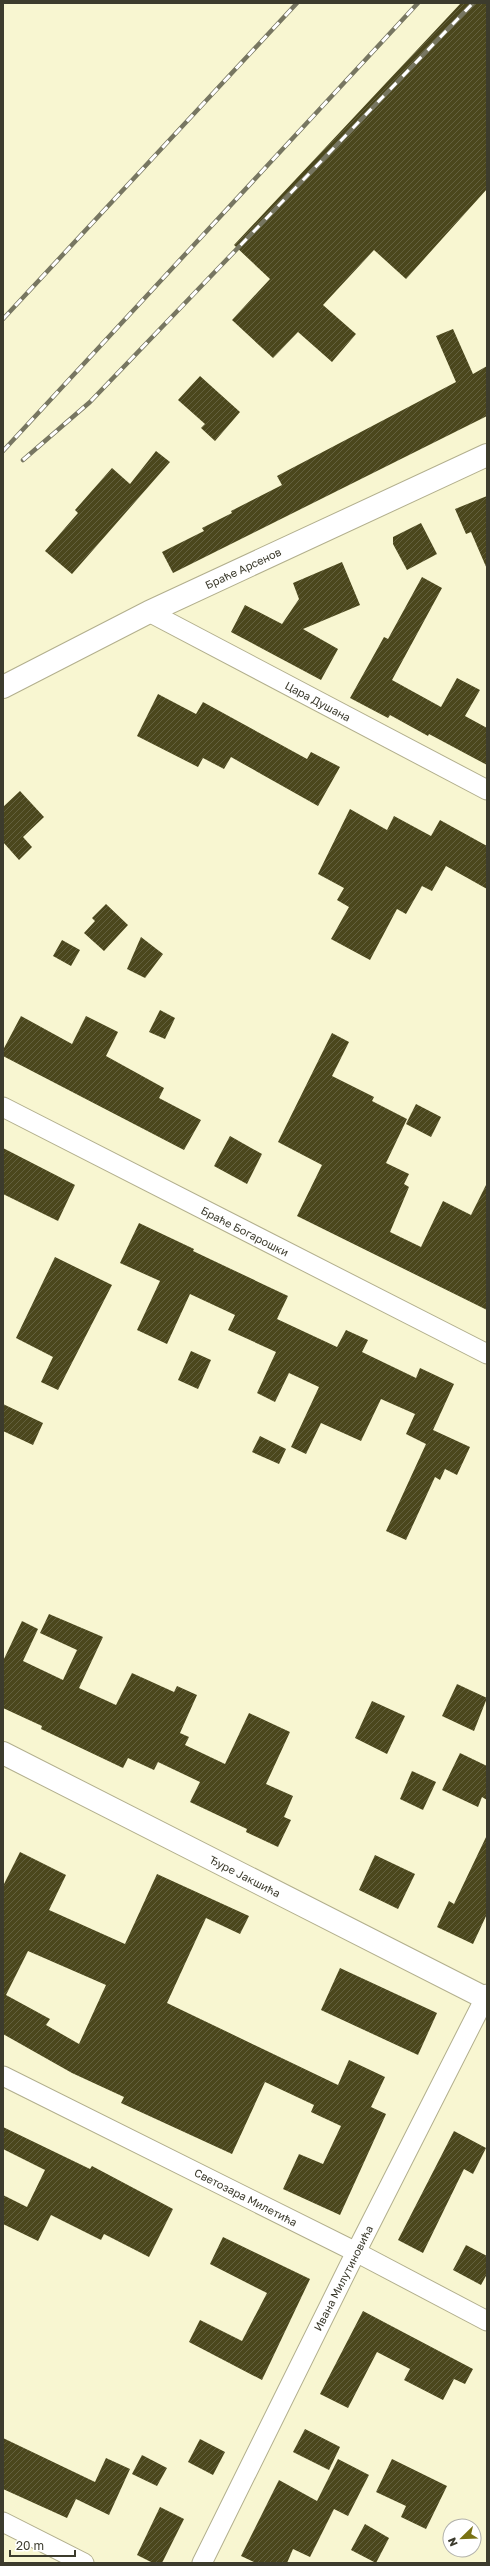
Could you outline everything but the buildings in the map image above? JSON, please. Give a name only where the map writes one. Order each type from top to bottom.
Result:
[{"type":"main road","name":"Браће Арсенов","points":[[3,687],[149,612],[487,455]]},
{"type":"main road","name":"Ђуре Јакшића","points":[[3,1753],[486,1997]]},
{"type":"street","name":"Цара Душана","points":[[149,612],[487,790]]},
{"type":"street","name":"Браће Богарошки","points":[[3,1107],[487,1354]]},
{"type":"street","name":"Ивана Милутиновића","points":[[202,2563],[356,2252],[486,1997]]},
{"type":"street","name":"Светозара Милетића","points":[[3,2076],[356,2252],[487,2321]]},
{"type":"street","points":[[3,2522],[84,2563]]},
{"type":"railway","points":[[3,319],[297,3]]},
{"type":"railway","points":[[3,451],[418,3]]},
{"type":"railway","points":[[23,460],[90,402],[473,3]]}]
